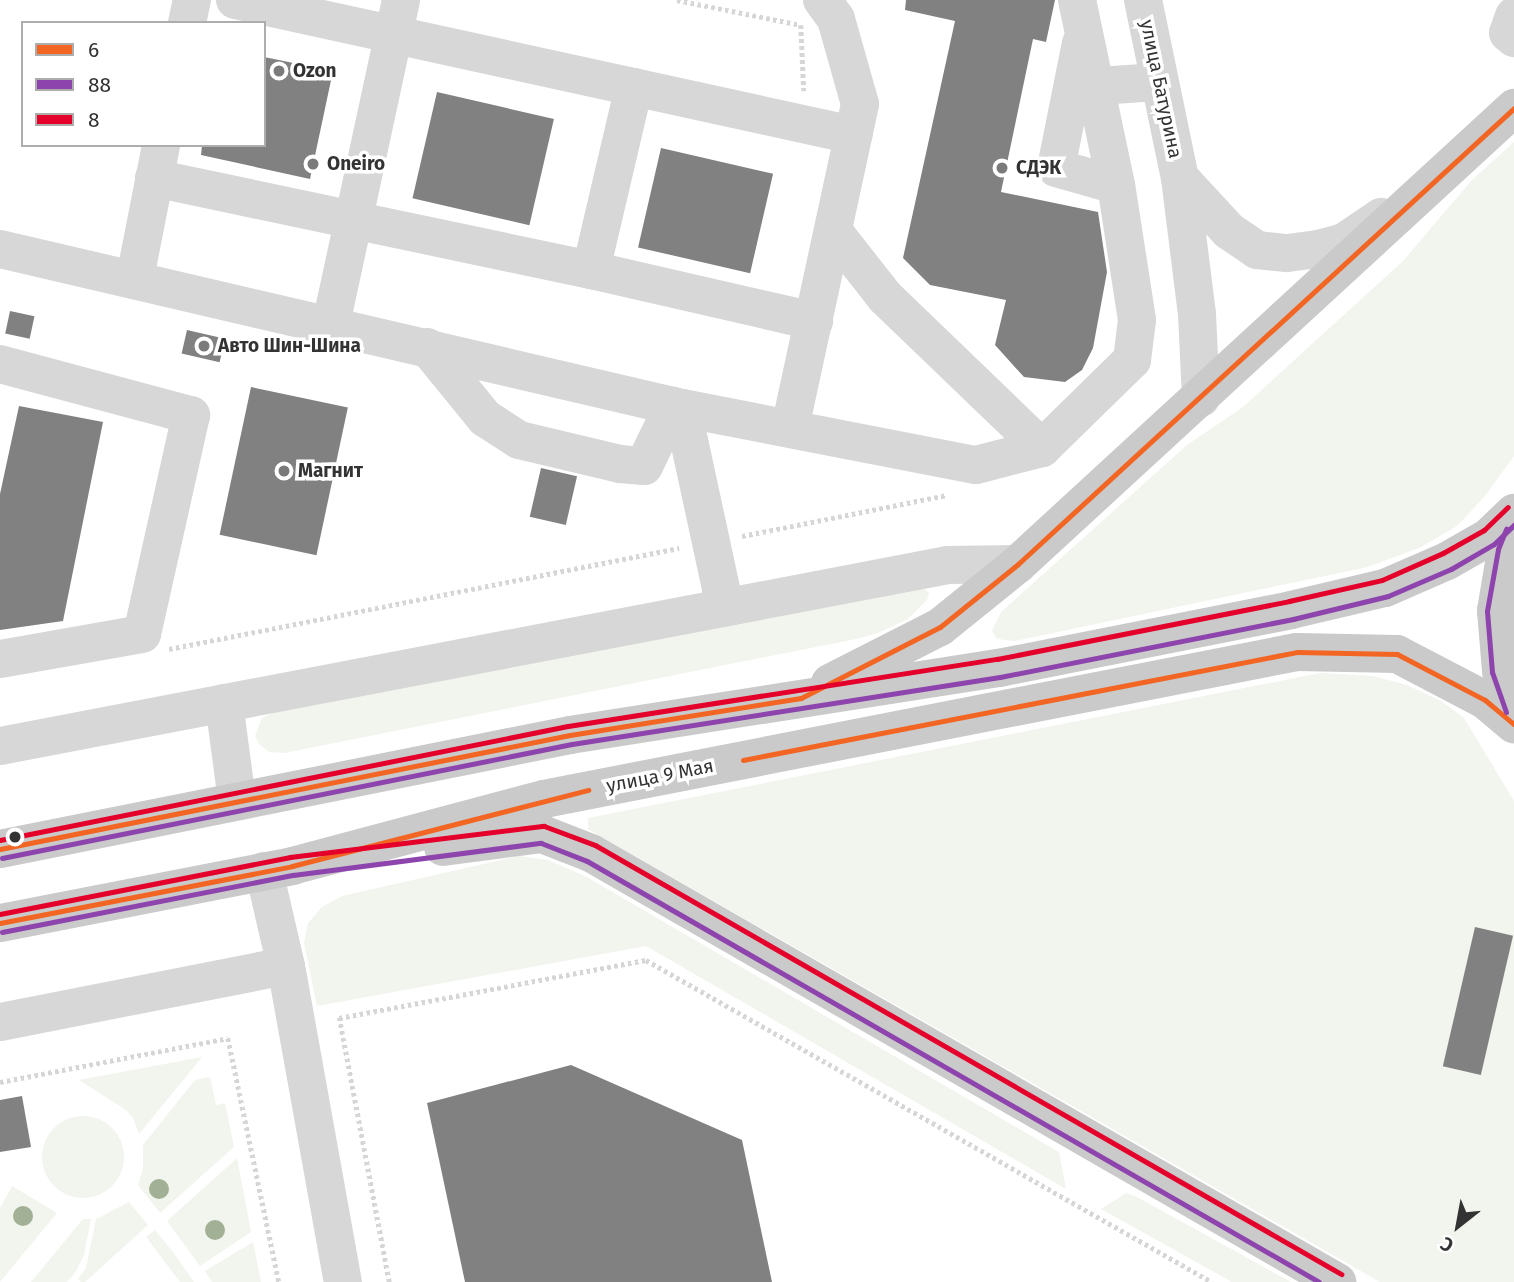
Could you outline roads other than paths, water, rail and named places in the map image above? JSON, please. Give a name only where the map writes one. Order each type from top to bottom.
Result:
[{"type":"main road","points":[[801,698],[940,627],[1018,564],[1514,108]]},
{"type":"main road","points":[[0,849],[570,735],[999,668],[1385,588],[1447,561],[1489,537],[1514,513]]},
{"type":"main road","points":[[1514,533],[1506,551],[1496,611],[1501,671],[1514,709]]},
{"type":"main road","name":"улица 9 Мая","points":[[0,923],[278,869],[544,799],[1297,652],[1397,654],[1486,700],[1514,724]]},
{"type":"main road","points":[[278,869],[542,834],[591,853],[1337,1282]]},
{"type":"street","points":[[187,21],[192,0]]},
{"type":"street","points":[[236,0],[397,18],[634,87],[787,115],[853,135]]},
{"type":"street","points":[[790,428],[860,104],[836,19],[822,0]]},
{"type":"street","name":"улица Батурина","points":[[1143,0],[1180,178],[1197,314],[1201,398]]},
{"type":"street","points":[[0,249],[135,278],[677,407],[976,466],[1042,448],[1132,360],[1137,320],[1116,185],[1080,16]]},
{"type":"street","points":[[1080,16],[1056,168],[1116,185]]},
{"type":"street","points":[[1514,16],[1508,33],[1514,38]]},
{"type":"street","points":[[331,324],[397,18]]},
{"type":"street","points":[[1097,86],[1159,82]]},
{"type":"street","points":[[591,270],[634,87]]},
{"type":"street","points":[[135,278],[158,161],[355,221],[591,270],[814,321]]},
{"type":"street","points":[[1180,178],[1229,231],[1257,250],[1287,253],[1318,250],[1344,242],[1434,182]]},
{"type":"street","points":[[834,232],[885,297],[1042,448]]},
{"type":"street","points":[[1137,320],[1197,314]]},
{"type":"street","points":[[427,347],[485,418],[519,440],[620,464],[644,466],[677,407]]},
{"type":"street","points":[[0,364],[191,415],[142,634],[0,659]]},
{"type":"street","points":[[677,407],[725,607]]},
{"type":"street","points":[[0,746],[948,565],[1018,564]]},
{"type":"street","points":[[224,703],[237,801]]},
{"type":"street","points":[[278,869],[286,967],[344,1282]]},
{"type":"street","points":[[0,1022],[286,967]]},
{"type":"place","name":"Ozon","points":[[279,71]]},
{"type":"place","name":"Oneiro","points":[[313,164]]},
{"type":"place","name":"СДЭК","points":[[1002,168]]},
{"type":"place","name":"Авто Шин-Шина","points":[[204,346]]},
{"type":"place","name":"Магнит","points":[[284,471]]}]
